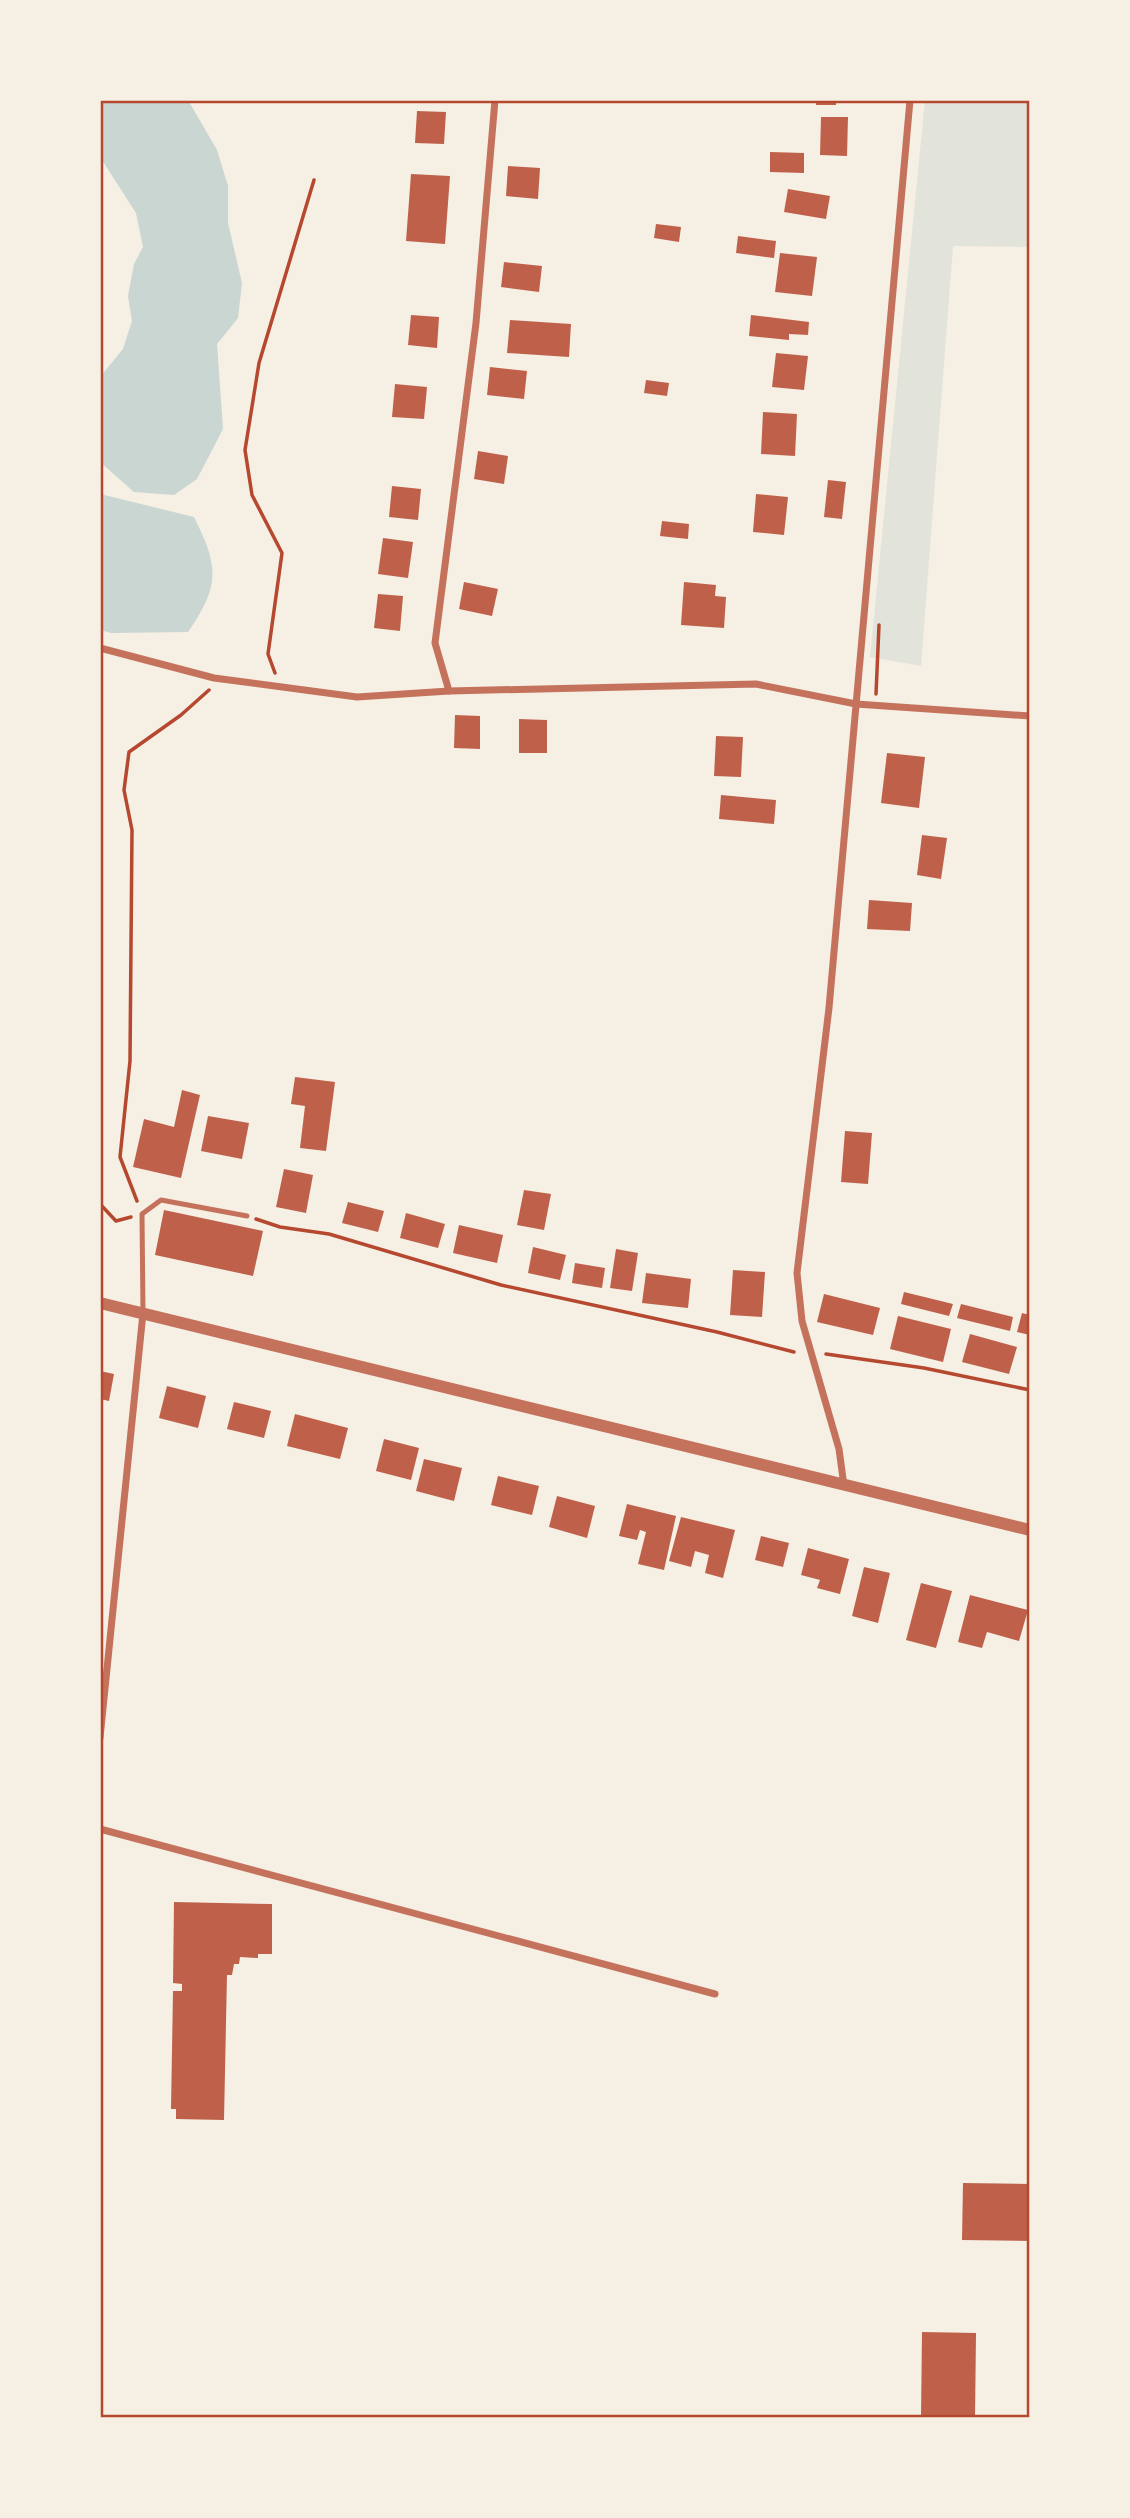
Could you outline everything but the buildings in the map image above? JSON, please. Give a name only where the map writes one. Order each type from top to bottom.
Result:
[{"type":"street","points":[[449,691],[435,643],[476,323],[495,100]]},
{"type":"street","points":[[844,1486],[839,1449],[802,1321],[797,1273],[829,1008],[911,100]]},
{"type":"street","points":[[100,648],[214,678],[357,697],[449,691],[756,684],[856,704],[1030,716]]},
{"type":"street","points":[[100,1303],[1030,1530]]},
{"type":"street","points":[[100,1738],[143,1312]]},
{"type":"street","points":[[100,1829],[715,1994]]},
{"type":"lane","points":[[143,1312],[142,1214],[161,1200],[247,1216]]},
{"type":"path","points":[[280,687],[268,654],[282,553],[251,495],[245,450],[259,363],[314,180]]},
{"type":"path","points":[[132,1188],[120,1157],[131,1048],[132,830],[124,790],[129,752],[181,715],[209,690],[214,678]]},
{"type":"path","points":[[100,1204],[116,1220],[142,1214]]},
{"type":"path","points":[[247,1216],[280,1227],[329,1234],[501,1285],[717,1332],[794,1352]]},
{"type":"path","points":[[825,1354],[924,1368],[1030,1390]]},
{"type":"shaded area","points":[[100,100],[188,100],[217,150],[228,186],[228,223],[242,283],[238,318],[217,344],[223,429],[197,479],[174,495],[134,492],[100,462],[100,377],[123,349],[132,321],[128,296],[134,264],[143,247],[136,213],[100,157]]},
{"type":"shaded area","points":[[925,100],[1030,100],[1030,247],[953,246],[921,666],[870,657]]},
{"type":"shaded area","points":[[100,494],[194,517],[208,549],[212,576],[206,601],[188,632],[111,633],[100,630]]}]
